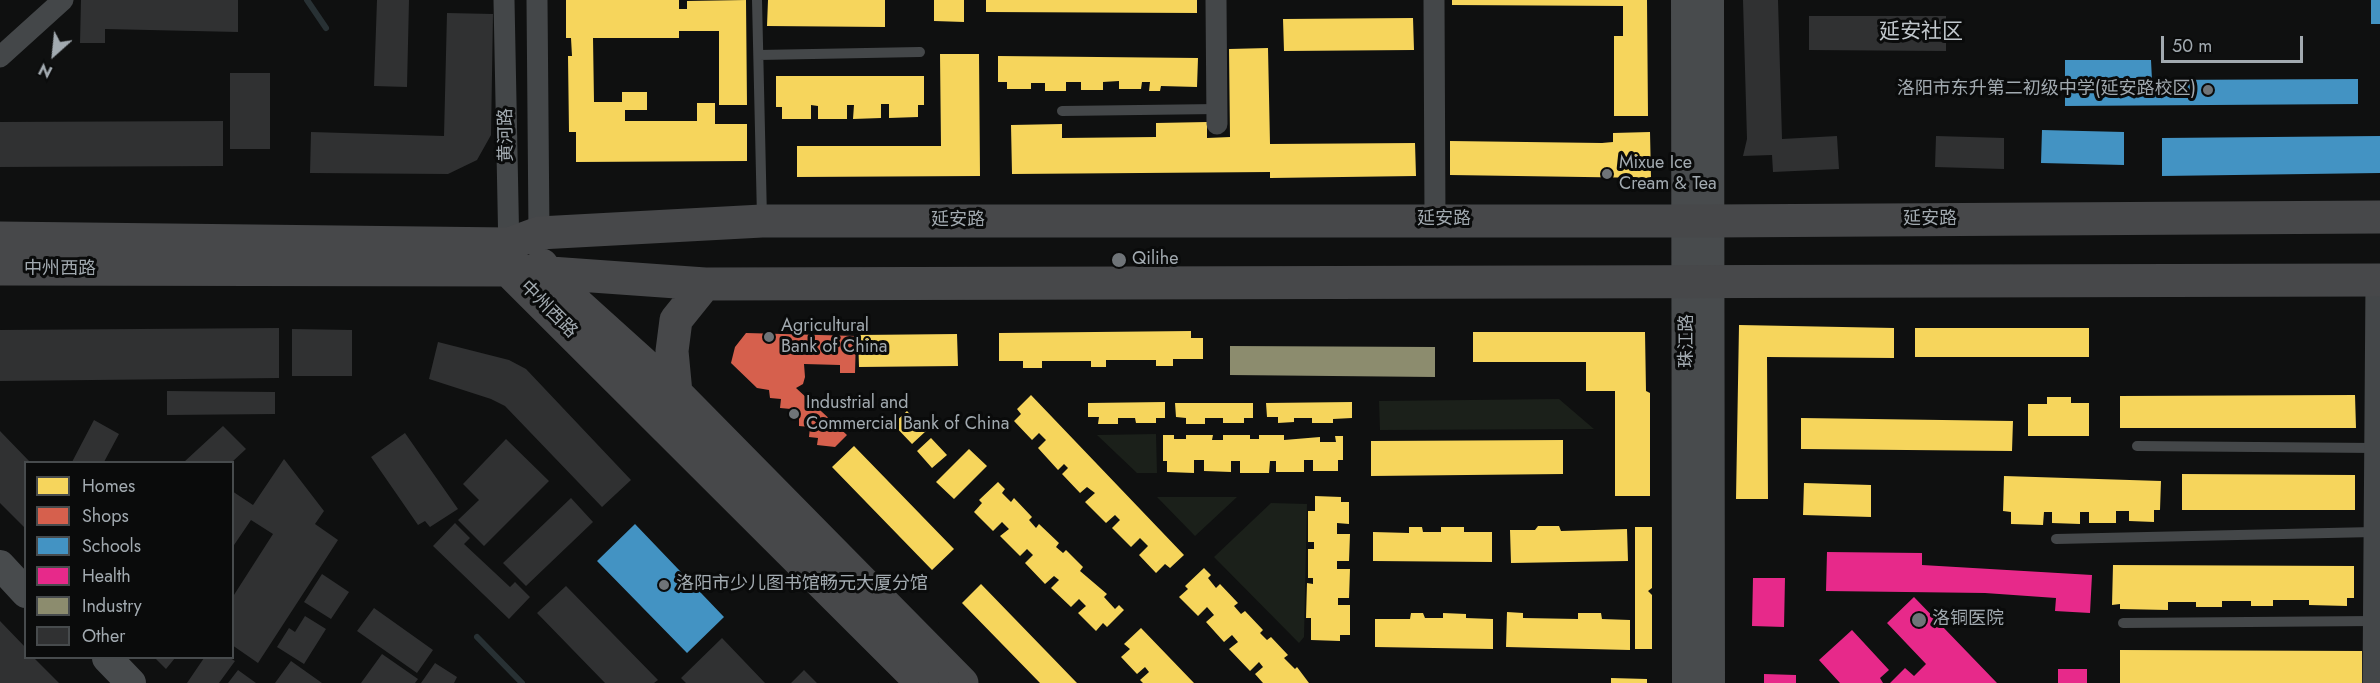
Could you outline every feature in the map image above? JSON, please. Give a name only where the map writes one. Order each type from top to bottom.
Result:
[{"type":"main road","name":"珠江路","points":[[1686,0],[1699,221],[1710,683]]},
{"type":"main road","name":"珠江路","points":[[1699,221],[1709,0]]},
{"type":"main road","name":"延安路","points":[[519,249],[762,221],[1699,221],[2380,217]]},
{"type":"main road","name":"中州西路","points":[[0,238],[519,249],[676,393],[962,683]]},
{"type":"main road","name":"中州西路","points":[[0,270],[519,249],[922,683]]},
{"type":"main road","points":[[543,273],[705,284],[2378,280]]},
{"type":"main road","name":"珠江路","points":[[1687,683],[1700,281]]},
{"type":"main road","points":[[676,393],[672,351],[676,320],[705,284]]},
{"type":"main road","points":[[6,557],[24,588]]},
{"type":"main road","points":[[88,659],[110,683]]},
{"type":"main road","points":[[109,659],[131,683]]},
{"type":"street","points":[[0,57],[63,0]]},
{"type":"street","name":"黄河路","points":[[504,0],[519,249]]},
{"type":"street","name":"黄河路","points":[[519,249],[537,0]]},
{"type":"street","points":[[1216,0],[1217,117]]},
{"type":"street","points":[[1434,0],[1435,220]]},
{"type":"street","points":[[2373,683],[2378,280]]},
{"type":"lane","points":[[758,0],[762,221]]},
{"type":"lane","points":[[759,55],[920,52]]},
{"type":"lane","points":[[1062,111],[1217,117]]},
{"type":"lane","points":[[2138,446],[2375,448]]},
{"type":"lane","points":[[2056,539],[2374,532]]},
{"type":"lane","points":[[2123,623],[2374,621]]},
{"type":"shaded area","points":[[1559,399],[1594,429],[1380,430],[1379,401]]},
{"type":"shaded area","points":[[1156,434],[1157,473],[1137,473],[1097,435]]},
{"type":"shaded area","points":[[1157,497],[1237,497],[1195,536]]},
{"type":"shaded area","points":[[1271,503],[1307,504],[1304,637],[1299,643],[1214,557]]},
{"type":"building: Homes","points":[[566,0],[679,0],[679,9],[687,9],[687,1],[746,0],[747,105],[719,105],[719,31],[679,31],[679,38],[593,38],[594,102],[622,102],[622,92],[647,92],[647,110],[625,110],[625,121],[697,121],[697,103],[715,103],[715,124],[747,124],[747,161],[576,162],[576,132],[569,132],[568,56],[572,56],[571,38],[566,38]]},
{"type":"building: Homes","points":[[768,0],[885,0],[885,27],[767,26]]},
{"type":"building: Homes","points":[[934,0],[964,0],[964,22],[934,21]]},
{"type":"building: Homes","points":[[986,0],[1197,0],[1197,13],[986,12]]},
{"type":"building: Homes","points":[[1452,0],[1647,0],[1648,116],[1614,116],[1614,36],[1623,36],[1623,6],[1452,5]]},
{"type":"building: Homes","points":[[1413,18],[1414,50],[1284,51],[1283,19]]},
{"type":"building: Homes","points":[[1268,48],[1270,144],[1415,143],[1416,176],[1270,178],[1270,172],[1012,174],[1011,125],[1062,124],[1062,138],[1156,137],[1156,123],[1207,122],[1207,138],[1230,137],[1229,49]]},
{"type":"building: Homes","points":[[940,54],[979,54],[980,176],[797,177],[797,146],[941,146]]},
{"type":"building: Homes","points":[[998,56],[1198,58],[1197,87],[1161,86],[1160,91],[1149,91],[1150,82],[1142,82],[1141,89],[1119,89],[1119,81],[1103,82],[1103,90],[1081,90],[1081,82],[1066,82],[1066,91],[1045,91],[1045,83],[1031,83],[1031,89],[1007,89],[1007,82],[998,82]]},
{"type":"building: Homes","points":[[776,76],[924,76],[924,105],[918,105],[918,117],[889,118],[889,104],[881,104],[881,118],[853,119],[854,105],[847,105],[847,119],[818,119],[818,106],[811,105],[811,119],[782,119],[782,107],[776,107]]},
{"type":"building: Homes","points":[[1650,132],[1651,178],[1450,175],[1450,141],[1602,143],[1613,142],[1613,133]]},
{"type":"building: Homes","points":[[1739,325],[1894,328],[1894,358],[1767,357],[1768,499],[1736,499]]},
{"type":"building: Homes","points":[[1915,328],[2089,328],[2089,357],[1915,357]]},
{"type":"building: Homes","points":[[1191,331],[1191,338],[1203,338],[1203,359],[1173,359],[1173,366],[1156,366],[1156,360],[1106,360],[1106,367],[1091,367],[1091,361],[1042,361],[1042,368],[1023,368],[1023,361],[999,361],[999,333]]},
{"type":"building: Homes","points":[[1473,332],[1645,332],[1646,391],[1650,393],[1650,496],[1615,496],[1615,391],[1586,391],[1586,362],[1473,362]]},
{"type":"building: Homes","points":[[957,334],[958,366],[859,367],[858,335]]},
{"type":"building: Homes","points":[[1031,395],[1184,555],[1170,568],[1165,564],[1156,573],[1139,555],[1148,546],[1140,538],[1131,547],[1112,528],[1120,520],[1115,515],[1106,523],[1085,502],[1095,493],[1087,487],[1080,493],[1062,474],[1068,468],[1064,464],[1058,470],[1038,448],[1046,440],[1039,433],[1032,440],[1014,421],[1021,414],[1017,409]]},
{"type":"building: Homes","points":[[2355,395],[2356,428],[2120,428],[2120,396]]},
{"type":"building: Homes","points":[[2047,397],[2071,397],[2071,403],[2089,403],[2089,436],[2028,436],[2028,404],[2047,404]]},
{"type":"building: Homes","points":[[1165,402],[1165,418],[1156,418],[1156,423],[1136,423],[1135,418],[1118,418],[1118,424],[1098,424],[1099,417],[1088,417],[1088,403]]},
{"type":"building: Homes","points":[[1352,402],[1352,418],[1333,419],[1333,423],[1312,423],[1312,418],[1294,418],[1294,422],[1278,423],[1278,417],[1267,417],[1266,403]]},
{"type":"building: Homes","points":[[1175,403],[1253,403],[1253,418],[1244,418],[1244,423],[1223,423],[1223,418],[1205,418],[1205,424],[1186,424],[1186,418],[1176,417]]},
{"type":"building: Homes","points":[[907,411],[926,431],[912,444],[893,424]]},
{"type":"building: Homes","points":[[1801,418],[2013,421],[2012,451],[1801,449]]},
{"type":"building: Homes","points":[[1163,435],[1174,435],[1174,439],[1186,439],[1186,435],[1213,435],[1212,440],[1223,440],[1223,435],[1250,435],[1250,439],[1259,439],[1259,435],[1284,435],[1284,440],[1320,437],[1320,442],[1336,442],[1335,436],[1343,436],[1343,460],[1338,460],[1338,471],[1313,471],[1313,460],[1304,460],[1304,472],[1276,472],[1276,461],[1270,461],[1269,473],[1240,473],[1240,461],[1231,461],[1231,472],[1204,471],[1204,460],[1194,460],[1194,473],[1167,472],[1167,461],[1163,461]]},
{"type":"building: Homes","points":[[931,438],[947,455],[932,468],[917,451]]},
{"type":"building: Homes","points":[[1563,440],[1563,474],[1371,476],[1371,441]]},
{"type":"building: Homes","points":[[854,446],[954,549],[932,570],[832,467]]},
{"type":"building: Homes","points":[[969,449],[987,466],[954,499],[936,482]]},
{"type":"building: Homes","points":[[2182,474],[2355,475],[2355,510],[2182,510]]},
{"type":"building: Homes","points":[[2004,476],[2161,481],[2160,510],[2154,510],[2154,522],[2129,521],[2129,511],[2116,511],[2116,523],[2089,523],[2089,512],[2080,512],[2080,524],[2052,523],[2052,512],[2044,512],[2043,525],[2011,524],[2011,512],[2003,511]]},
{"type":"building: Homes","points":[[998,482],[1005,489],[1002,493],[1011,502],[1014,498],[1032,517],[1029,520],[1036,528],[1039,524],[1059,543],[1056,547],[1063,553],[1066,550],[1083,567],[1080,571],[1107,594],[1104,597],[1115,609],[1119,605],[1124,610],[1107,627],[1103,623],[1096,631],[1078,613],[1086,606],[1079,599],[1071,607],[1051,588],[1059,580],[1054,576],[1045,584],[1025,563],[1033,555],[1027,549],[1020,556],[1000,536],[1009,529],[1002,522],[993,531],[974,512],[982,503],[979,500]]},
{"type":"building: Homes","points":[[1804,483],[1871,485],[1871,517],[1803,515]]},
{"type":"building: Homes","points":[[1315,496],[1341,497],[1341,502],[1349,502],[1349,524],[1337,523],[1337,534],[1350,534],[1349,561],[1337,561],[1337,569],[1350,569],[1349,598],[1338,598],[1338,605],[1350,605],[1350,635],[1340,635],[1340,641],[1311,640],[1311,618],[1306,618],[1307,583],[1313,584],[1313,578],[1308,578],[1308,549],[1314,549],[1314,542],[1308,542],[1308,511],[1315,511]]},
{"type":"building: Homes","points":[[1538,526],[1559,526],[1561,531],[1627,529],[1628,561],[1511,563],[1510,530],[1535,530]]},
{"type":"building: Homes","points":[[1409,527],[1422,527],[1423,532],[1441,532],[1441,527],[1464,527],[1464,532],[1492,532],[1492,562],[1373,561],[1373,532],[1409,533]]},
{"type":"building: Homes","points":[[1635,527],[1652,527],[1652,588],[1648,591],[1652,595],[1652,649],[1635,649]]},
{"type":"building: Homes","points":[[2113,565],[2354,566],[2354,598],[2347,598],[2347,606],[2309,605],[2309,600],[2273,600],[2273,606],[2251,606],[2251,601],[2222,601],[2222,607],[2196,607],[2196,602],[2168,602],[2168,610],[2120,609],[2120,604],[2112,605]]},
{"type":"building: Homes","points":[[1204,568],[1211,575],[1208,578],[1216,588],[1220,584],[1238,603],[1234,606],[1241,614],[1245,611],[1263,630],[1260,633],[1267,640],[1271,637],[1288,655],[1284,658],[1295,669],[1297,667],[1309,683],[1263,683],[1255,674],[1263,667],[1259,662],[1250,671],[1229,649],[1238,642],[1232,635],[1224,642],[1206,622],[1214,615],[1207,607],[1198,616],[1179,597],[1188,589],[1185,586]]},
{"type":"building: Homes","points":[[981,584],[1077,683],[1040,683],[962,603]]},
{"type":"building: Homes","points":[[1507,612],[1523,613],[1523,618],[1578,619],[1578,613],[1601,613],[1602,619],[1630,620],[1630,650],[1506,647]]},
{"type":"building: Homes","points":[[1411,613],[1423,613],[1425,618],[1443,618],[1443,613],[1466,614],[1466,618],[1493,619],[1493,649],[1375,647],[1375,619],[1410,619]]},
{"type":"building: Homes","points":[[1141,628],[1194,683],[1143,683],[1140,680],[1149,672],[1145,667],[1137,674],[1121,657],[1130,649],[1124,644]]},
{"type":"building: Homes","points":[[2120,650],[2362,651],[2362,683],[2120,683]]},
{"type":"building: Homes","points":[[1611,678],[1647,679],[1647,683],[1611,683]]},
{"type":"building: Shops","points":[[746,333],[856,336],[855,373],[840,373],[840,365],[804,364],[803,384],[796,388],[847,435],[835,447],[817,445],[818,438],[809,437],[810,427],[799,426],[799,418],[790,417],[791,409],[780,408],[781,399],[770,398],[769,390],[757,388],[731,363],[735,347]]},
{"type":"building: Schools","points":[[2371,0],[2380,0],[2380,24],[2371,24]]},
{"type":"building: Schools","points":[[2065,60],[2151,60],[2152,80],[2358,79],[2358,104],[2065,106]]},
{"type":"building: Schools","points":[[2042,130],[2124,132],[2124,165],[2041,163]]},
{"type":"building: Schools","points":[[2380,136],[2380,173],[2162,176],[2162,138]]},
{"type":"building: Schools","points":[[635,524],[724,617],[687,653],[597,561]]},
{"type":"building: Health","points":[[1827,552],[1922,553],[1922,565],[2092,575],[2090,613],[2055,611],[2056,598],[1985,593],[1826,591]]},
{"type":"building: Health","points":[[1753,578],[1785,578],[1784,627],[1752,626]]},
{"type":"building: Health","points":[[1914,597],[1997,683],[1890,683],[1905,668],[1914,676],[1926,664],[1887,623]]},
{"type":"building: Health","points":[[1852,630],[1889,670],[1880,678],[1883,683],[1840,683],[1819,660]]},
{"type":"building: Health","points":[[2058,669],[2087,669],[2087,683],[2058,683]]},
{"type":"building: Health","points":[[1764,674],[1796,675],[1796,683],[1764,683]]},
{"type":"building: Industry","points":[[1230,346],[1435,347],[1435,377],[1230,375]]},
{"type":"building: Other","points":[[81,0],[238,0],[238,32],[105,29],[105,43],[80,43]]},
{"type":"building: Other","points":[[377,0],[409,0],[407,87],[374,86]]},
{"type":"building: Other","points":[[1743,0],[1778,0],[1782,139],[1837,136],[1839,169],[1773,172],[1772,155],[1743,156],[1747,139]]},
{"type":"building: Other","points":[[447,13],[493,14],[491,135],[477,160],[448,174],[310,173],[311,132],[444,136]]},
{"type":"building: Other","points":[[1809,16],[1946,16],[1946,51],[1809,50]]},
{"type":"building: Other","points":[[230,73],[270,73],[270,149],[230,149]]},
{"type":"building: Other","points":[[223,121],[223,166],[0,167],[0,122]]},
{"type":"building: Other","points":[[1936,136],[2004,138],[2004,169],[1935,167]]},
{"type":"building: Other","points":[[279,328],[279,378],[0,381],[0,330]]},
{"type":"building: Other","points":[[292,329],[352,330],[352,376],[292,376]]},
{"type":"building: Other","points":[[438,342],[509,360],[526,369],[631,480],[602,507],[505,406],[491,399],[429,379]]},
{"type":"building: Other","points":[[167,391],[275,392],[275,414],[167,415]]},
{"type":"building: Other","points":[[94,420],[119,434],[105,461],[73,461]]},
{"type":"building: Other","points":[[223,426],[246,449],[233,461],[185,461]]},
{"type":"building: Other","points":[[0,431],[29,461],[24,461],[24,527],[0,503]]},
{"type":"building: Other","points":[[405,433],[458,509],[430,527],[425,521],[418,525],[371,457]]},
{"type":"building: Other","points":[[506,439],[549,481],[484,546],[458,520],[479,500],[463,484]]},
{"type":"building: Other","points":[[284,459],[324,511],[315,524],[338,540],[258,663],[234,646],[234,595],[273,534],[251,520],[234,545],[234,492],[253,505]]},
{"type":"building: Other","points":[[571,498],[593,522],[526,586],[503,563]]},
{"type":"building: Other","points":[[455,523],[470,538],[464,544],[510,587],[515,582],[530,597],[509,619],[433,546]]},
{"type":"building: Other","points":[[322,574],[349,592],[331,619],[304,602]]},
{"type":"building: Other","points":[[566,586],[658,680],[654,683],[605,683],[537,613]]},
{"type":"building: Other","points":[[374,608],[433,650],[417,673],[357,631]]},
{"type":"building: Other","points":[[305,616],[326,629],[304,664],[277,647],[289,628],[295,632]]},
{"type":"building: Other","points":[[0,621],[24,646],[24,659],[35,659],[59,683],[0,683]]},
{"type":"building: Other","points":[[722,638],[765,683],[686,683],[681,678]]},
{"type":"building: Other","points":[[382,654],[418,679],[415,683],[361,683]]},
{"type":"building: Other","points":[[156,659],[174,659],[166,669]]},
{"type":"building: Other","points":[[203,659],[235,661],[219,683],[187,683]]},
{"type":"building: Other","points":[[291,661],[322,683],[275,683]]},
{"type":"building: Other","points":[[435,663],[457,677],[454,683],[421,683]]},
{"type":"building: Other","points":[[238,670],[256,683],[228,683]]},
{"type":"building: Other","points":[[804,670],[817,683],[791,683]]},
{"type":"waterway","points":[[307,0],[326,28]]},
{"type":"waterway","points":[[477,637],[522,683]]},
{"type":"place","name":"洛阳市东升第二初级中学(延安路校区)","points":[[2208,90]]},
{"type":"place","name":"Mixue Ice Cream & Tea","points":[[1607,174]]},
{"type":"place","name":"Qilihe","points":[[1119,260]]},
{"type":"place","name":"Agricultural Bank of China","points":[[769,337]]},
{"type":"place","name":"Industrial and Commercial Bank of China","points":[[794,414]]},
{"type":"place","name":"洛阳市少儿图书馆畅元大厦分馆","points":[[664,585]]},
{"type":"place","name":"洛铜医院","points":[[1919,620]]},
{"type":"district","name":"延安社区","points":[[1921,33]]}]
